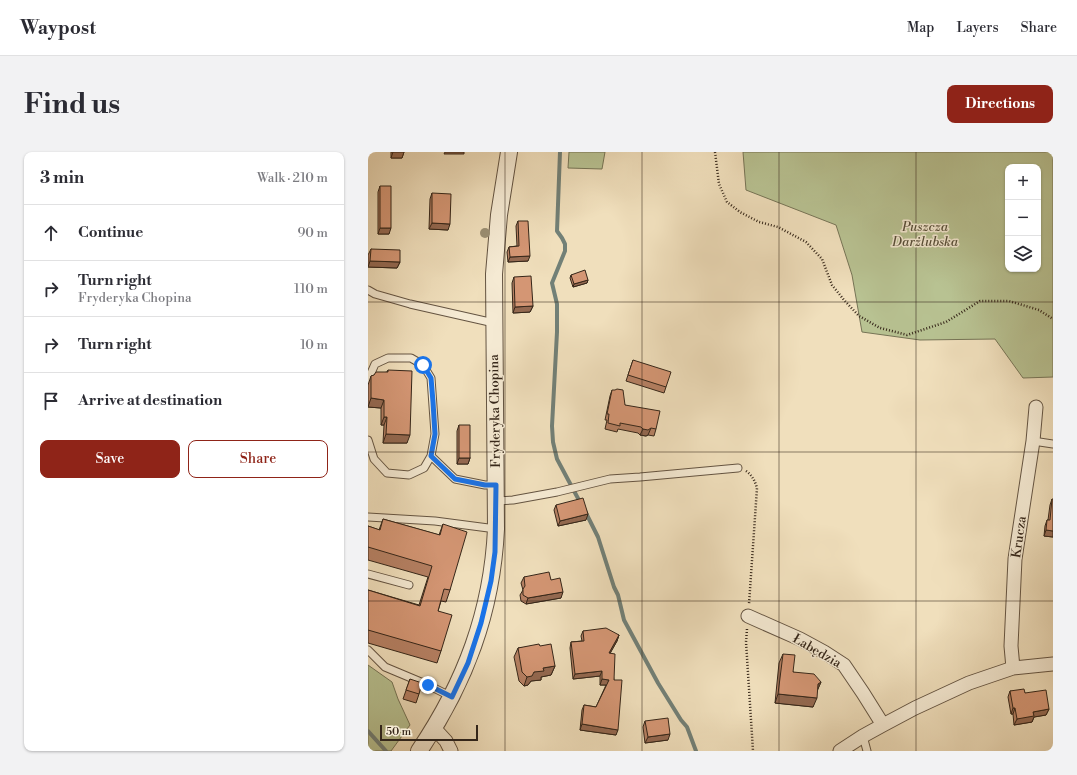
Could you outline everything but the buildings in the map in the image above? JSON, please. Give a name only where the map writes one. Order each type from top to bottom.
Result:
[{"type":"street","name":"Fryderyka Chopina","points":[[419,751],[452,697],[468,663],[481,623],[491,581],[495,552],[496,529],[494,274],[499,214],[509,152]]},
{"type":"street","name":"Krucza","points":[[1013,668],[1011,646],[1015,559],[1033,441],[1036,407]]},
{"type":"street","name":"Łabędzia","points":[[748,616],[800,639],[844,665],[883,725]]},
{"type":"street","points":[[840,751],[863,736],[914,708],[969,683],[1013,668],[1053,664]]},
{"type":"street","points":[[434,728],[446,741],[451,751]]},
{"type":"lane","points":[[368,290],[375,294],[410,304],[494,323]]},
{"type":"lane","points":[[368,380],[375,364],[388,358],[411,358],[423,365],[431,378],[435,434],[431,456],[424,468],[409,475],[387,473],[374,459],[368,440]]},
{"type":"lane","points":[[1033,441],[1053,444]]},
{"type":"lane","points":[[431,456],[455,479],[485,485],[496,485]]},
{"type":"lane","points":[[496,501],[513,500],[557,492],[610,479],[738,468]]},
{"type":"lane","points":[[368,517],[435,521],[496,529]]},
{"type":"lane","points":[[368,574],[409,585]]},
{"type":"lane","points":[[368,650],[385,667],[452,697]]},
{"type":"lane","points":[[863,736],[866,751]]},
{"type":"path","points":[[715,152],[718,184],[727,202],[740,212],[759,222],[778,227],[806,242],[822,259],[832,285],[844,300],[859,316],[880,328],[907,335],[946,322],[980,300],[1009,301],[1039,310],[1053,319]]},
{"type":"green space","points":[[569,152],[605,152],[602,169],[568,168]]},
{"type":"green space","name":"Puszcza Darżlubska","points":[[743,152],[1053,152],[1053,377],[1023,378],[995,339],[920,340],[862,332],[852,275],[836,225],[746,190]]},
{"type":"green space","points":[[368,665],[392,682],[410,725],[391,751],[368,751]]},
{"type":"waterway","points":[[560,152],[557,231],[565,244],[565,251],[552,283],[557,304],[552,426],[553,442],[557,459],[581,504]]},
{"type":"waterway","points":[[585,511],[598,537],[618,595],[624,620],[658,683],[687,727],[696,751]]},
{"type":"waterway","points":[[368,731],[386,751]]},
{"type":"route","points":[[423,365],[431,378],[435,434],[431,456],[455,479],[485,485],[496,485],[495,552],[491,581],[481,623],[468,663],[452,697],[428,685]]}]
